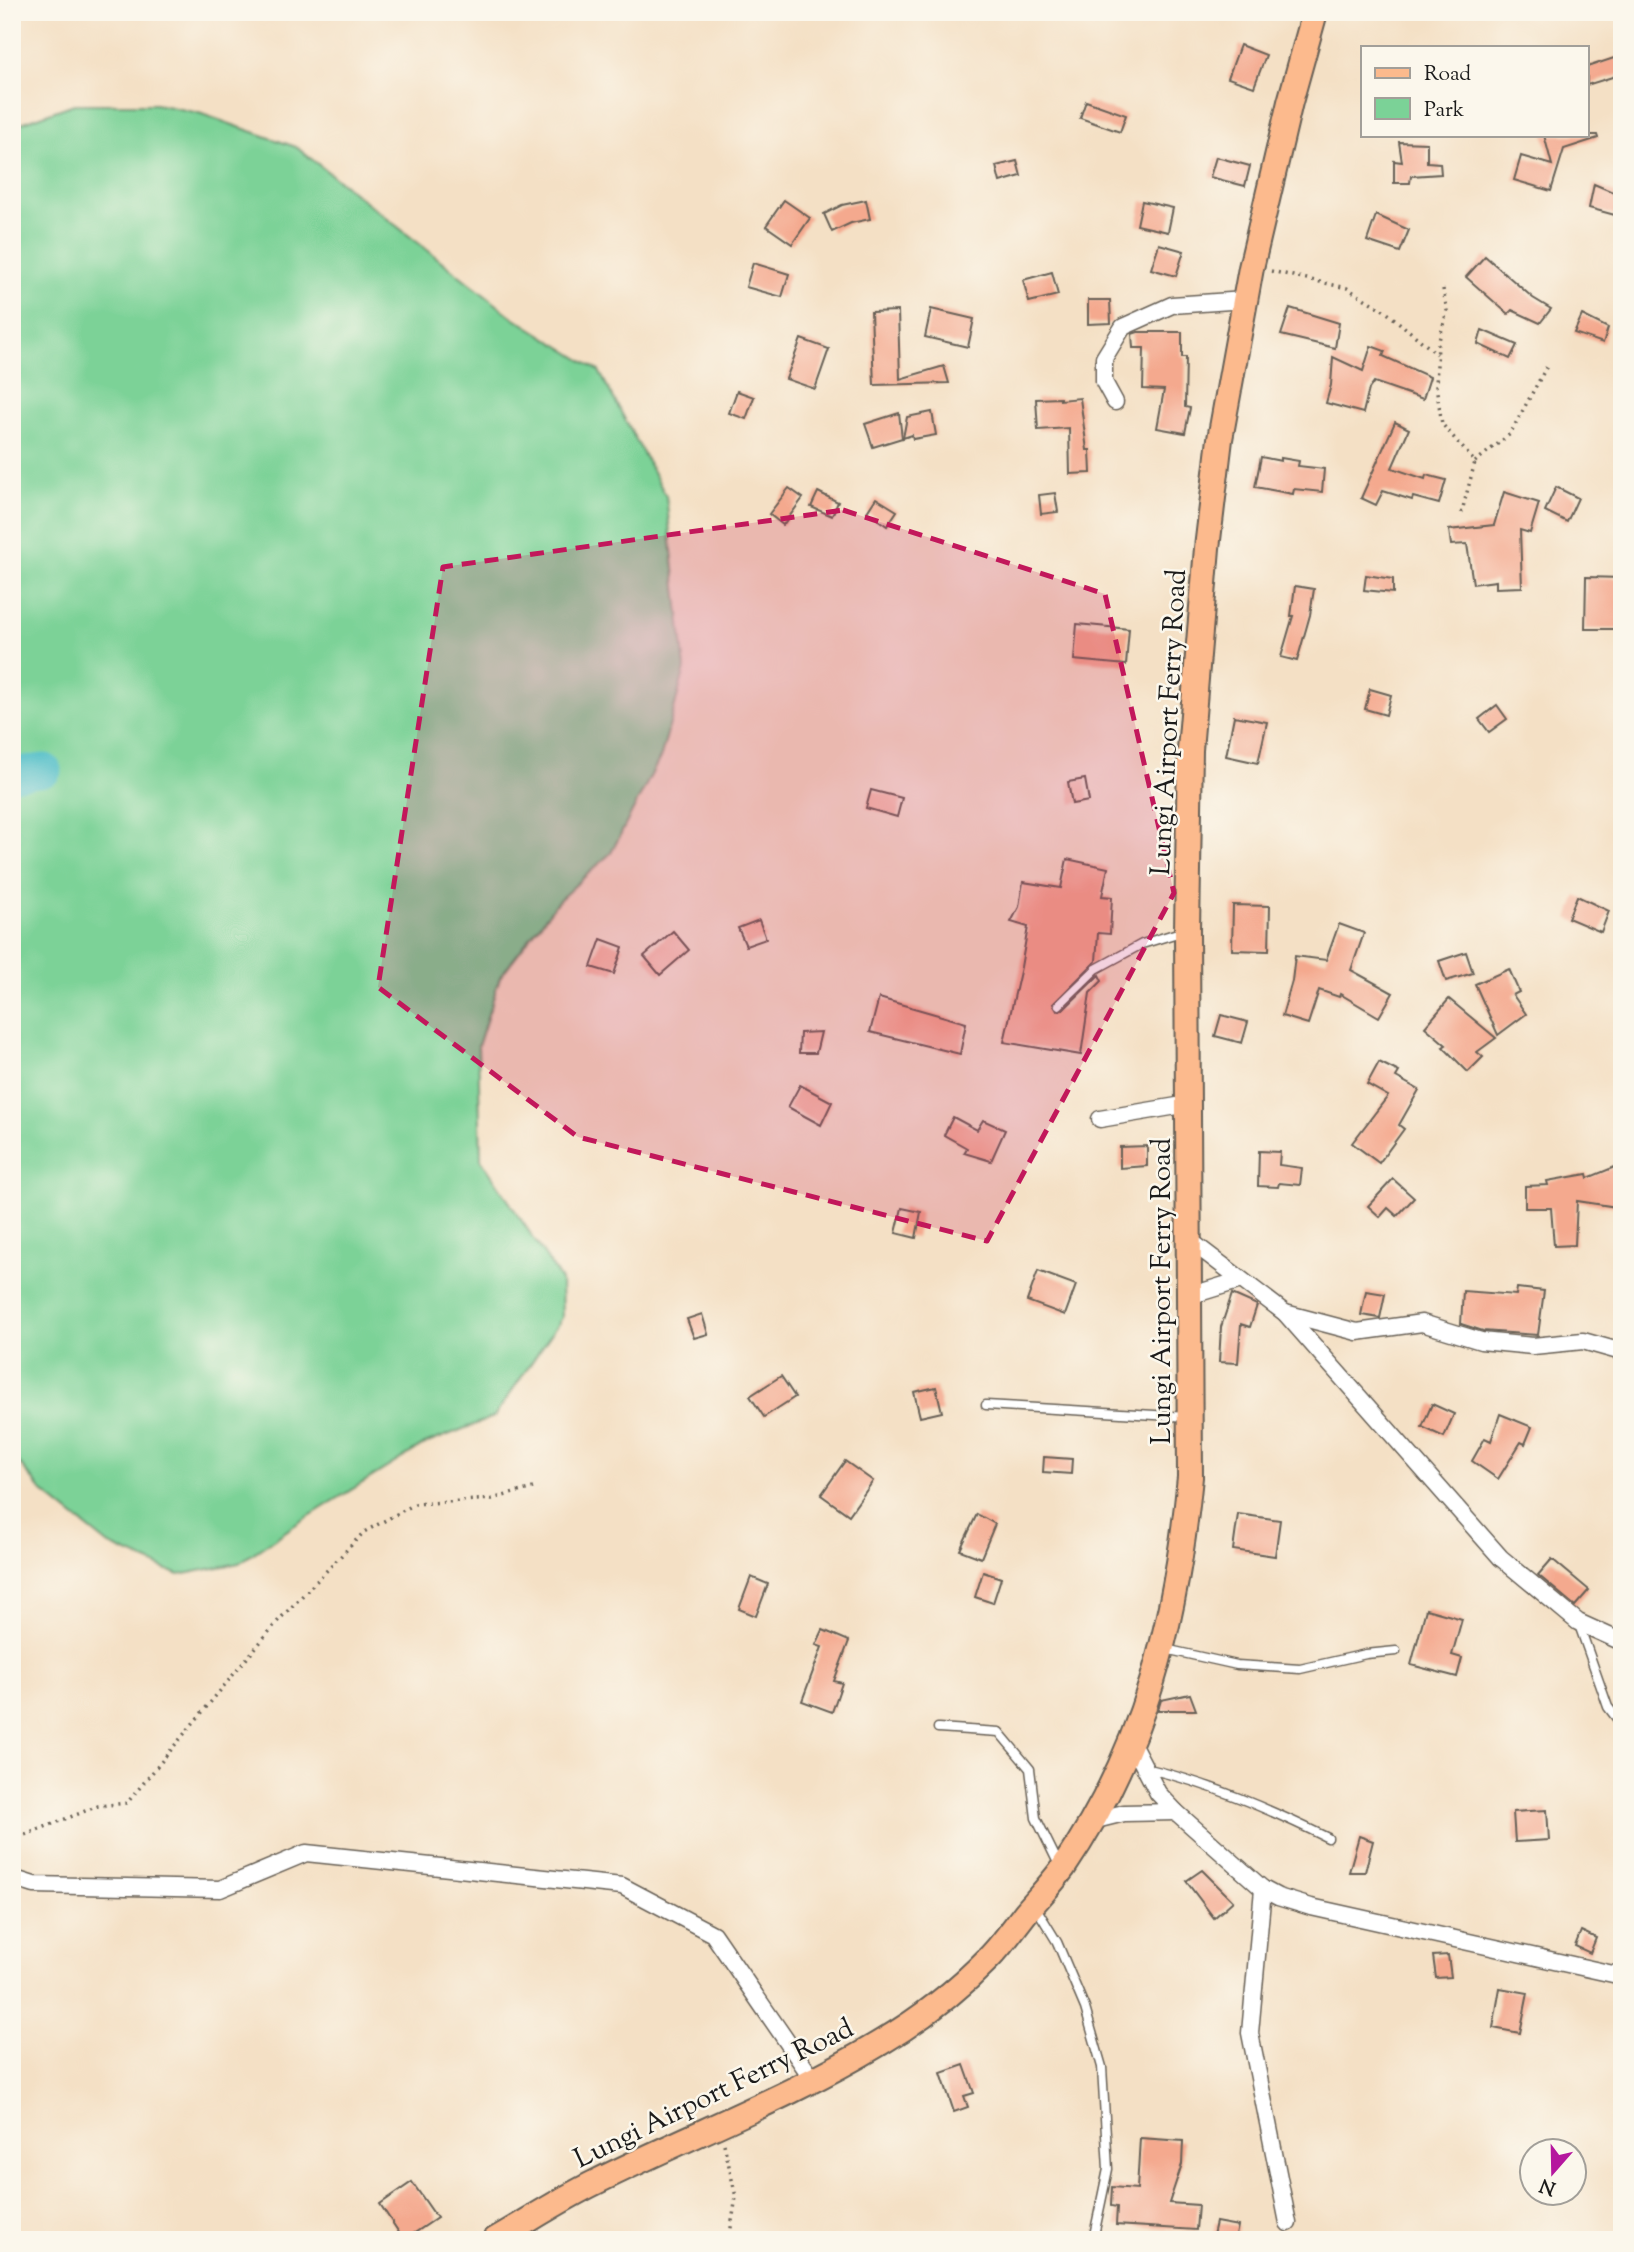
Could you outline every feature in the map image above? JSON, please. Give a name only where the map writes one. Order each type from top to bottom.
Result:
[{"type":"main road","name":"Lungi Airport Ferry Road","points":[[495,2240],[594,2183],[814,2081],[883,2042],[939,2003],[990,1957],[1061,1870],[1092,1821],[1132,1742],[1173,1607],[1183,1548],[1190,1477],[1187,930],[1189,750],[1207,548],[1220,439],[1251,268],[1290,102],[1315,12]]},
{"type":"street","points":[[1115,402],[1104,382],[1104,358],[1123,327],[1172,305],[1245,300]]},
{"type":"street","points":[[1100,1119],[1189,1104]]},
{"type":"street","points":[[1188,1239],[1285,1313],[1501,1558],[1578,1622],[1622,1642]]},
{"type":"street","points":[[1189,1296],[1241,1280]]},
{"type":"street","points":[[1285,1313],[1357,1332],[1422,1323],[1481,1341],[1533,1346],[1583,1340],[1622,1352]]},
{"type":"street","points":[[1132,1742],[1158,1793],[1263,1889],[1278,1897],[1311,1907],[1622,1976]]},
{"type":"street","points":[[1092,1821],[1124,1813],[1176,1812]]},
{"type":"street","points":[[12,1878],[34,1885],[220,1889],[306,1853],[622,1886],[713,1934],[814,2081]]},
{"type":"street","points":[[1263,1889],[1250,2032],[1287,2223]]},
{"type":"lane","points":[[1059,1005],[1096,969],[1142,944],[1187,930]]},
{"type":"lane","points":[[986,1405],[1191,1418]]},
{"type":"lane","points":[[1578,1622],[1608,1707],[1622,1725]]},
{"type":"lane","points":[[1162,1649],[1237,1665],[1300,1669],[1366,1654],[1396,1651]]},
{"type":"lane","points":[[938,1728],[999,1732],[1030,1769],[1036,1818],[1061,1870]]},
{"type":"lane","points":[[1145,1768],[1189,1778],[1280,1815],[1328,1839]]},
{"type":"lane","points":[[1034,1903],[1057,1942],[1085,2008],[1102,2067],[1108,2169],[1093,2240]]},
{"type":"path","points":[[1251,268],[1348,288],[1385,312],[1437,354]]},
{"type":"path","points":[[1443,289],[1447,311],[1437,354],[1436,386],[1442,424],[1475,462]]},
{"type":"path","points":[[1461,515],[1475,462],[1510,434],[1548,365]]},
{"type":"path","points":[[12,1840],[98,1807],[127,1803],[277,1622],[364,1532],[415,1504],[492,1499],[533,1488]]},
{"type":"path","points":[[722,2124],[736,2197],[729,2240]]},
{"type":"highlighted area","points":[[843,510],[1105,594],[1174,893],[987,1241],[578,1137],[378,987],[443,567]]},
{"type":"green space","points":[[74,104],[156,104],[199,113],[296,147],[510,315],[599,371],[666,496],[685,669],[661,756],[611,853],[559,900],[500,977],[478,1046],[481,1159],[561,1280],[562,1318],[494,1417],[425,1444],[239,1563],[179,1575],[109,1545],[43,1492],[12,1455],[12,128]]},
{"type":"building","points":[[1240,45],[1266,55],[1254,87],[1228,78]]},
{"type":"building","points":[[1617,57],[1622,74],[1588,85],[1588,67]]},
{"type":"building","points":[[1086,101],[1126,115],[1120,132],[1080,118]]},
{"type":"building","points":[[1597,135],[1598,138],[1564,149],[1551,191],[1514,180],[1521,156],[1552,165],[1544,136]]},
{"type":"building","points":[[1399,142],[1427,143],[1427,162],[1440,163],[1441,174],[1411,176],[1410,183],[1394,183],[1394,161],[1402,162]]},
{"type":"building","points":[[1216,157],[1250,166],[1245,186],[1210,177]]},
{"type":"building","points":[[1017,161],[1021,176],[1000,182],[996,166]]},
{"type":"building","points":[[1594,184],[1622,196],[1622,217],[1589,208]]},
{"type":"building","points":[[784,200],[810,218],[792,244],[766,226]]},
{"type":"building","points":[[866,200],[870,219],[851,223],[832,232],[824,214],[842,205]]},
{"type":"building","points":[[1142,201],[1173,208],[1168,232],[1137,225]]},
{"type":"building","points":[[1376,215],[1409,230],[1400,252],[1367,241]]},
{"type":"building","points":[[1159,244],[1184,251],[1176,276],[1151,269]]},
{"type":"building","points":[[1485,256],[1533,298],[1551,309],[1540,323],[1512,310],[1508,314],[1466,277]]},
{"type":"building","points":[[753,263],[789,274],[782,297],[746,287]]},
{"type":"building","points":[[1052,272],[1058,295],[1029,302],[1023,280]]},
{"type":"building","points":[[1088,300],[1110,300],[1111,323],[1088,324]]},
{"type":"building","points":[[1290,308],[1339,323],[1335,348],[1281,335]]},
{"type":"building","points":[[931,309],[974,319],[968,347],[925,337]]},
{"type":"building","points":[[898,311],[900,379],[944,366],[949,383],[874,385],[871,312]]},
{"type":"building","points":[[1582,315],[1608,328],[1603,343],[1574,333]]},
{"type":"building","points":[[1482,330],[1517,345],[1510,359],[1478,344]]},
{"type":"building","points":[[1182,332],[1182,357],[1186,357],[1185,407],[1190,408],[1185,433],[1157,428],[1164,390],[1143,389],[1144,348],[1133,348],[1132,334]]},
{"type":"building","points":[[801,339],[829,349],[815,389],[786,379]]},
{"type":"building","points":[[1371,346],[1385,351],[1383,356],[1430,377],[1423,399],[1374,382],[1369,389],[1363,413],[1326,403],[1331,385],[1333,357],[1363,371]]},
{"type":"building","points":[[737,391],[754,397],[746,419],[729,413]]},
{"type":"building","points":[[1080,398],[1087,450],[1090,450],[1091,473],[1070,474],[1069,428],[1038,430],[1036,399]]},
{"type":"building","points":[[932,412],[936,435],[913,439],[912,435],[903,438],[907,417]]},
{"type":"building","points":[[899,413],[902,438],[873,447],[865,424]]},
{"type":"building","points":[[1395,422],[1409,429],[1392,468],[1425,479],[1426,475],[1446,480],[1439,504],[1413,497],[1412,500],[1383,491],[1376,505],[1361,498]]},
{"type":"building","points":[[1261,457],[1299,461],[1298,466],[1324,469],[1322,492],[1294,489],[1293,494],[1255,487]]},
{"type":"building","points":[[1556,487],[1578,498],[1567,522],[1545,511]]},
{"type":"building","points":[[789,488],[803,498],[783,525],[769,514]]},
{"type":"building","points":[[818,492],[838,502],[832,516],[811,507]]},
{"type":"building","points":[[1504,492],[1539,503],[1530,533],[1520,530],[1522,587],[1496,588],[1496,581],[1473,584],[1467,544],[1451,545],[1449,530],[1494,525]]},
{"type":"building","points":[[1055,493],[1058,512],[1041,514],[1039,495]]},
{"type":"building","points":[[876,498],[897,511],[887,526],[867,512]]},
{"type":"building","points":[[1366,575],[1393,579],[1393,593],[1364,590]]},
{"type":"building","points":[[1586,577],[1622,578],[1622,629],[1585,629]]},
{"type":"building","points":[[1295,586],[1314,589],[1297,661],[1281,657],[1293,616]]},
{"type":"building","points":[[1077,624],[1129,629],[1126,665],[1074,660]]},
{"type":"building","points":[[1370,689],[1391,695],[1386,715],[1365,709]]},
{"type":"building","points":[[1497,705],[1507,719],[1489,732],[1479,719]]},
{"type":"building","points":[[1234,716],[1267,722],[1258,763],[1226,756]]},
{"type":"building","points":[[1085,779],[1089,801],[1072,804],[1068,782]]},
{"type":"building","points":[[871,790],[902,798],[897,817],[866,808]]},
{"type":"building","points":[[1067,859],[1108,868],[1102,896],[1112,897],[1110,934],[1098,933],[1096,961],[1053,1004],[1057,1011],[1063,1010],[1099,975],[1102,981],[1090,993],[1081,1055],[1004,1042],[1028,927],[1011,922],[1019,907],[1023,882],[1061,888]]},
{"type":"building","points":[[1577,896],[1609,911],[1601,932],[1568,918]]},
{"type":"building","points":[[1233,905],[1270,906],[1269,951],[1232,950]]},
{"type":"building","points":[[759,920],[766,939],[746,946],[738,928]]},
{"type":"building","points":[[1339,924],[1364,933],[1351,970],[1393,993],[1379,1017],[1340,994],[1339,997],[1319,990],[1308,1024],[1282,1016],[1292,981],[1295,956],[1326,960]]},
{"type":"building","points":[[673,931],[689,950],[660,975],[644,956]]},
{"type":"building","points":[[601,939],[623,947],[614,974],[591,967]]},
{"type":"building","points":[[1466,952],[1473,973],[1446,981],[1439,961]]},
{"type":"building","points":[[1509,969],[1519,992],[1513,995],[1526,1014],[1498,1035],[1475,984]]},
{"type":"building","points":[[879,998],[966,1023],[960,1054],[870,1032]]},
{"type":"building","points":[[1449,999],[1496,1038],[1477,1052],[1483,1057],[1468,1072],[1443,1047],[1446,1045],[1425,1027]]},
{"type":"building","points":[[1221,1015],[1248,1022],[1242,1043],[1215,1036]]},
{"type":"building","points":[[821,1032],[816,1053],[799,1053],[800,1033]]},
{"type":"building","points":[[1379,1062],[1399,1072],[1396,1077],[1419,1090],[1399,1125],[1404,1129],[1379,1163],[1352,1143],[1388,1096],[1367,1084]]},
{"type":"building","points":[[800,1085],[832,1102],[821,1125],[788,1107]]},
{"type":"building","points":[[953,1117],[977,1130],[983,1120],[1005,1130],[991,1161],[964,1153],[967,1148],[944,1135]]},
{"type":"building","points":[[1147,1146],[1147,1166],[1120,1168],[1120,1147]]},
{"type":"building","points":[[1259,1151],[1280,1152],[1279,1165],[1302,1168],[1300,1185],[1279,1183],[1278,1187],[1258,1186]]},
{"type":"building","points":[[1622,1164],[1617,1207],[1577,1201],[1575,1245],[1554,1246],[1551,1208],[1525,1208],[1525,1186],[1548,1185],[1547,1181],[1587,1174],[1588,1178]]},
{"type":"building","points":[[1393,1179],[1414,1198],[1397,1216],[1388,1208],[1380,1217],[1368,1206]]},
{"type":"building","points":[[902,1208],[921,1212],[916,1238],[896,1233]]},
{"type":"building","points":[[1038,1271],[1076,1285],[1065,1315],[1027,1301]]},
{"type":"building","points":[[1517,1288],[1544,1291],[1538,1335],[1483,1331],[1461,1324],[1463,1291],[1516,1295]]},
{"type":"building","points":[[1366,1291],[1385,1294],[1380,1318],[1361,1315]]},
{"type":"building","points":[[1232,1294],[1257,1305],[1250,1327],[1241,1324],[1238,1363],[1219,1362],[1221,1327]]},
{"type":"building","points":[[702,1314],[708,1334],[694,1338],[687,1319]]},
{"type":"building","points":[[781,1376],[795,1397],[764,1417],[750,1396]]},
{"type":"building","points":[[936,1387],[942,1412],[920,1417],[914,1392]]},
{"type":"building","points":[[1432,1404],[1454,1414],[1444,1437],[1422,1427]]},
{"type":"building","points":[[1500,1414],[1532,1427],[1525,1444],[1521,1442],[1498,1479],[1472,1461],[1485,1438],[1491,1441]]},
{"type":"building","points":[[1044,1457],[1072,1459],[1071,1474],[1043,1472]]},
{"type":"building","points":[[845,1461],[873,1481],[849,1515],[821,1495]]},
{"type":"building","points":[[977,1514],[995,1524],[981,1558],[960,1550]]},
{"type":"building","points":[[1238,1514],[1280,1520],[1275,1556],[1233,1550]]},
{"type":"building","points":[[1552,1559],[1589,1590],[1575,1606],[1538,1575]]},
{"type":"building","points":[[983,1572],[1001,1578],[993,1603],[975,1597]]},
{"type":"building","points":[[751,1577],[768,1584],[756,1616],[739,1609]]},
{"type":"building","points":[[1426,1609],[1462,1619],[1452,1655],[1462,1658],[1457,1677],[1411,1665]]},
{"type":"building","points":[[823,1630],[849,1641],[834,1681],[842,1683],[832,1712],[802,1701],[822,1647],[816,1645]]},
{"type":"building","points":[[1190,1694],[1196,1710],[1158,1710],[1161,1700]]},
{"type":"building","points":[[1547,1810],[1549,1840],[1515,1842],[1513,1812]]},
{"type":"building","points":[[1359,1836],[1373,1841],[1365,1872],[1349,1872]]},
{"type":"building","points":[[1202,1870],[1233,1901],[1214,1918],[1186,1881]]},
{"type":"building","points":[[1581,1931],[1596,1938],[1590,1953],[1575,1946]]},
{"type":"building","points":[[1448,1955],[1451,1977],[1436,1978],[1433,1956]]},
{"type":"building","points":[[1500,1988],[1528,1993],[1520,2033],[1493,2028]]},
{"type":"building","points":[[964,2065],[974,2093],[964,2096],[968,2107],[954,2112],[941,2073]]},
{"type":"building","points":[[1140,2138],[1183,2141],[1182,2164],[1169,2203],[1198,2205],[1196,2230],[1116,2225],[1117,2207],[1111,2206],[1112,2187],[1137,2189]]},
{"type":"building","points":[[412,2182],[437,2218],[404,2240],[380,2204]]},
{"type":"building","points":[[1216,2222],[1238,2226],[1235,2240],[1212,2240]]},
{"type":"waterway","points":[[12,774],[45,770]]}]
